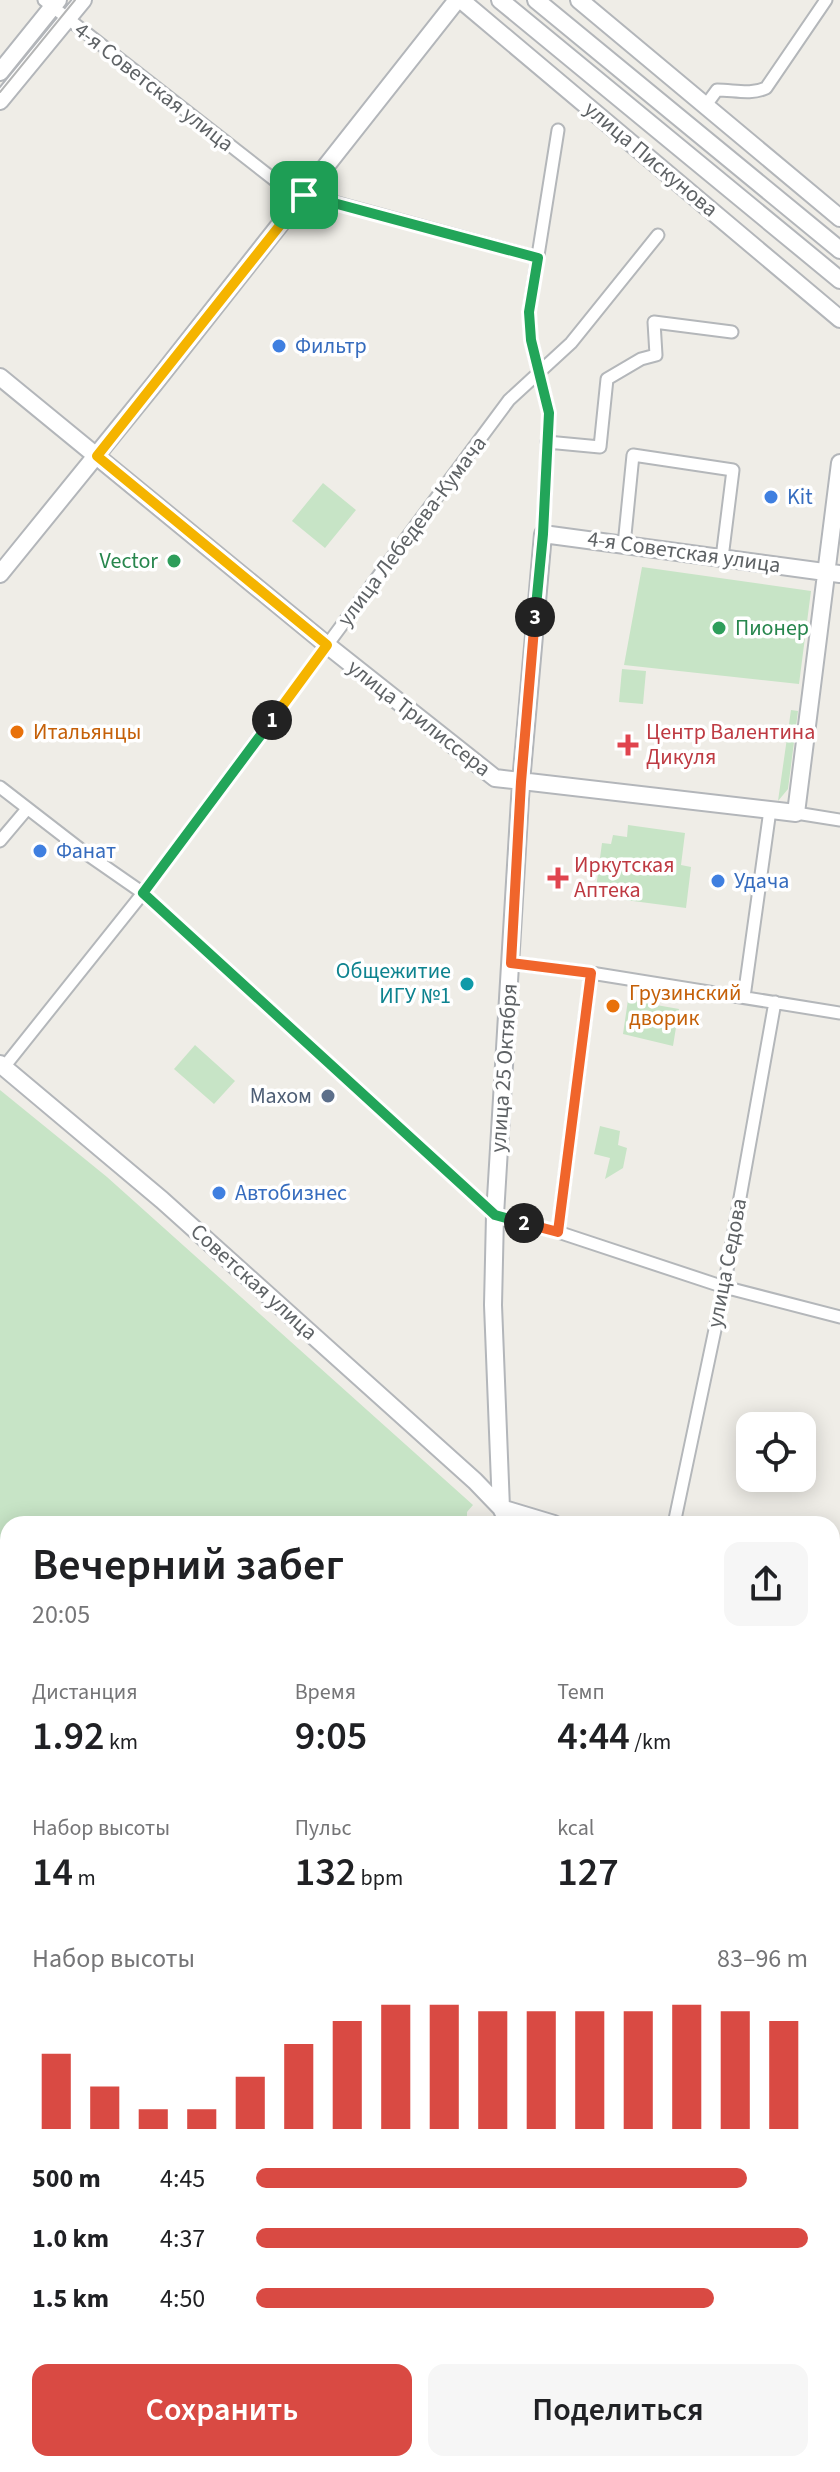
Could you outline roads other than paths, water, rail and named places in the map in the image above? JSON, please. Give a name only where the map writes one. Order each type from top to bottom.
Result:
[{"type":"main road","points":[[0,101],[83,0]]},
{"type":"main road","points":[[0,574],[459,0]]},
{"type":"main road","name":"улица Пискунова","points":[[459,0],[840,319]]},
{"type":"main road","name":"улица Пискунова","points":[[500,0],[840,280]]},
{"type":"main road","points":[[536,0],[840,250]]},
{"type":"main road","points":[[579,0],[840,218]]},
{"type":"main road","points":[[0,72],[52,2]]},
{"type":"main road","name":"улица Трилиссера","points":[[0,377],[327,645],[495,778],[796,813]]},
{"type":"main road","points":[[796,813],[833,572],[840,463]]},
{"type":"main road","name":"4-я Советская улица","points":[[543,534],[833,572]]},
{"type":"main road","name":"улица 25 Октября","points":[[505,1516],[501,1508],[493,1305],[495,1215],[521,782],[535,705],[543,534]]},
{"type":"main road","name":"Советская улица","points":[[2,1066],[162,1200],[463,1470],[501,1508]]},
{"type":"main road","points":[[501,1508],[528,1516]]},
{"type":"street","points":[[706,105],[717,90],[755,93],[766,88],[826,0]]},
{"type":"street","name":"4-я Советская улица","points":[[52,2],[67,19],[286,189],[538,258]]},
{"type":"street","name":"улица 25 Октября","points":[[543,534],[549,413],[531,340],[529,312],[558,130]]},
{"type":"street","name":"улица Лебедева-Кумача","points":[[2,1066],[143,893],[509,400],[571,343],[658,235]]},
{"type":"street","points":[[547,442],[600,447],[607,379],[641,359],[656,355],[654,322],[732,332]]},
{"type":"street","points":[[624,545],[633,455],[733,470],[722,558]]},
{"type":"street","points":[[0,787],[143,893],[495,1215],[558,1232],[724,1287],[840,1317]]},
{"type":"street","points":[[0,841],[27,809]]},
{"type":"street","points":[[744,997],[770,810]]},
{"type":"street","name":"улица Трилиссера","points":[[796,813],[840,820]]},
{"type":"street","points":[[511,963],[840,1013]]},
{"type":"street","points":[[558,1232],[591,973]]},
{"type":"street","name":"улица Седова","points":[[676,1516],[724,1287],[775,1002]]},
{"type":"tram line","points":[[0,92],[75,0]]},
{"type":"place","name":"Фильтр","points":[[279,346]]},
{"type":"place","name":"Kit","points":[[771,497]]},
{"type":"place","name":"Vector","points":[[174,561]]},
{"type":"place","name":"Пионер","points":[[719,628]]},
{"type":"place","name":"Итальянцы","points":[[17,732]]},
{"type":"place","name":"Центр Валентина Дикуля","points":[[628,745]]},
{"type":"place","name":"Фанат","points":[[40,851]]},
{"type":"place","name":"Иркутская Аптека","points":[[558,878]]},
{"type":"place","name":"Удача","points":[[718,881]]},
{"type":"place","name":"Общежитие ИГУ №1","points":[[467,984]]},
{"type":"place","name":"Грузинский дворик","points":[[613,1006]]},
{"type":"place","name":"Махом","points":[[328,1096]]},
{"type":"place","name":"Автобизнес","points":[[219,1193]]}]
